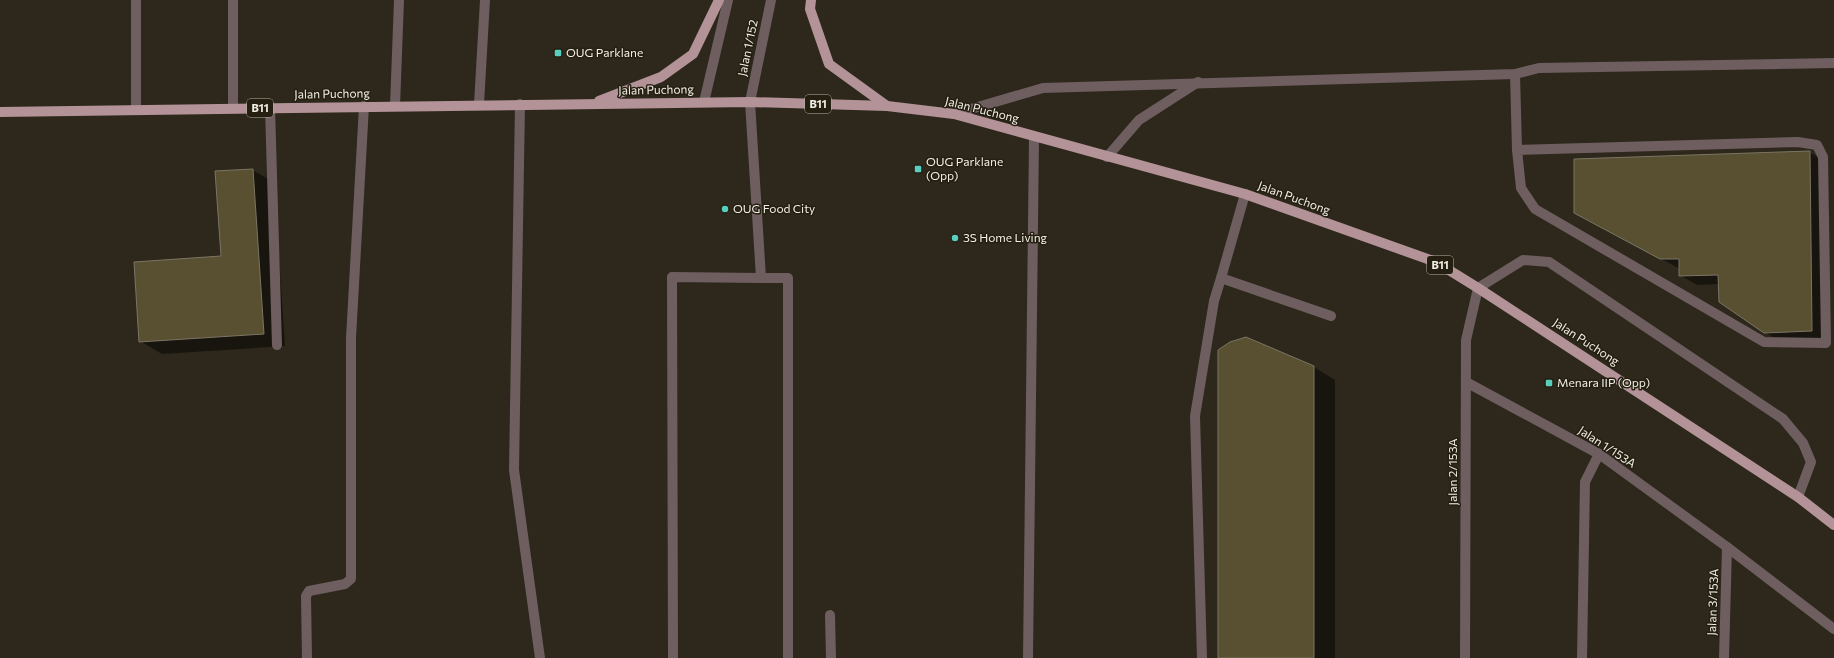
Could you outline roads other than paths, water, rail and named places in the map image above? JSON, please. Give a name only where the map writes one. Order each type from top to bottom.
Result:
[{"type":"main road","points":[[594,103],[661,77],[693,54],[719,0]]},
{"type":"main road","points":[[811,0],[810,9],[829,64],[887,106]]},
{"type":"main road","name":"Jalan Puchong","points":[[0,112],[479,104],[750,102],[887,106],[954,114],[1245,194],[1436,262],[1798,497],[1834,525]]},
{"type":"street","points":[[136,0],[136,110]]},
{"type":"street","points":[[232,0],[233,108]]},
{"type":"street","points":[[396,106],[399,0]]},
{"type":"street","points":[[479,104],[485,0]]},
{"type":"street","points":[[704,102],[728,0]]},
{"type":"street","name":"Jalan 1/152","points":[[761,278],[750,102],[771,0]]},
{"type":"street","points":[[954,114],[1043,88],[1198,82],[1514,74],[1539,68],[1834,63]]},
{"type":"street","points":[[1514,74],[1517,150],[1521,188],[1535,209],[1764,342],[1826,343],[1823,157],[1817,145],[1798,142],[1517,150]]},
{"type":"street","points":[[1107,157],[1139,120],[1198,82]]},
{"type":"street","points":[[520,104],[514,470],[540,658]]},
{"type":"street","points":[[307,658],[306,596],[308,591],[345,584],[351,579],[352,338],[364,106]]},
{"type":"street","points":[[270,108],[277,345]]},
{"type":"street","points":[[1028,658],[1034,137]]},
{"type":"street","points":[[1202,658],[1195,416],[1214,301],[1245,194]]},
{"type":"street","points":[[1478,288],[1523,260],[1549,262],[1783,419],[1803,444],[1811,462],[1798,497]]},
{"type":"street","points":[[673,658],[672,277],[788,278],[788,658]]},
{"type":"street","points":[[1221,278],[1331,316]]},
{"type":"street","name":"Jalan 2/153A","points":[[1465,658],[1466,340],[1478,288]]},
{"type":"street","name":"Jalan 1/153A","points":[[1466,382],[1599,454],[1727,547],[1834,629]]},
{"type":"street","points":[[1582,658],[1585,482],[1599,454]]},
{"type":"street","name":"Jalan 3/153A","points":[[1724,658],[1727,547]]},
{"type":"street","points":[[830,615],[831,658]]},
{"type":"place","name":"OUG Parklane","points":[[558,53]]},
{"type":"place","name":"OUG Parklane (Opp)","points":[[918,169]]},
{"type":"place","name":"OUG Food City","points":[[725,209]]},
{"type":"place","name":"3S Home Living","points":[[955,238]]},
{"type":"place","name":"Menara IIP (Opp)","points":[[1549,383]]}]
